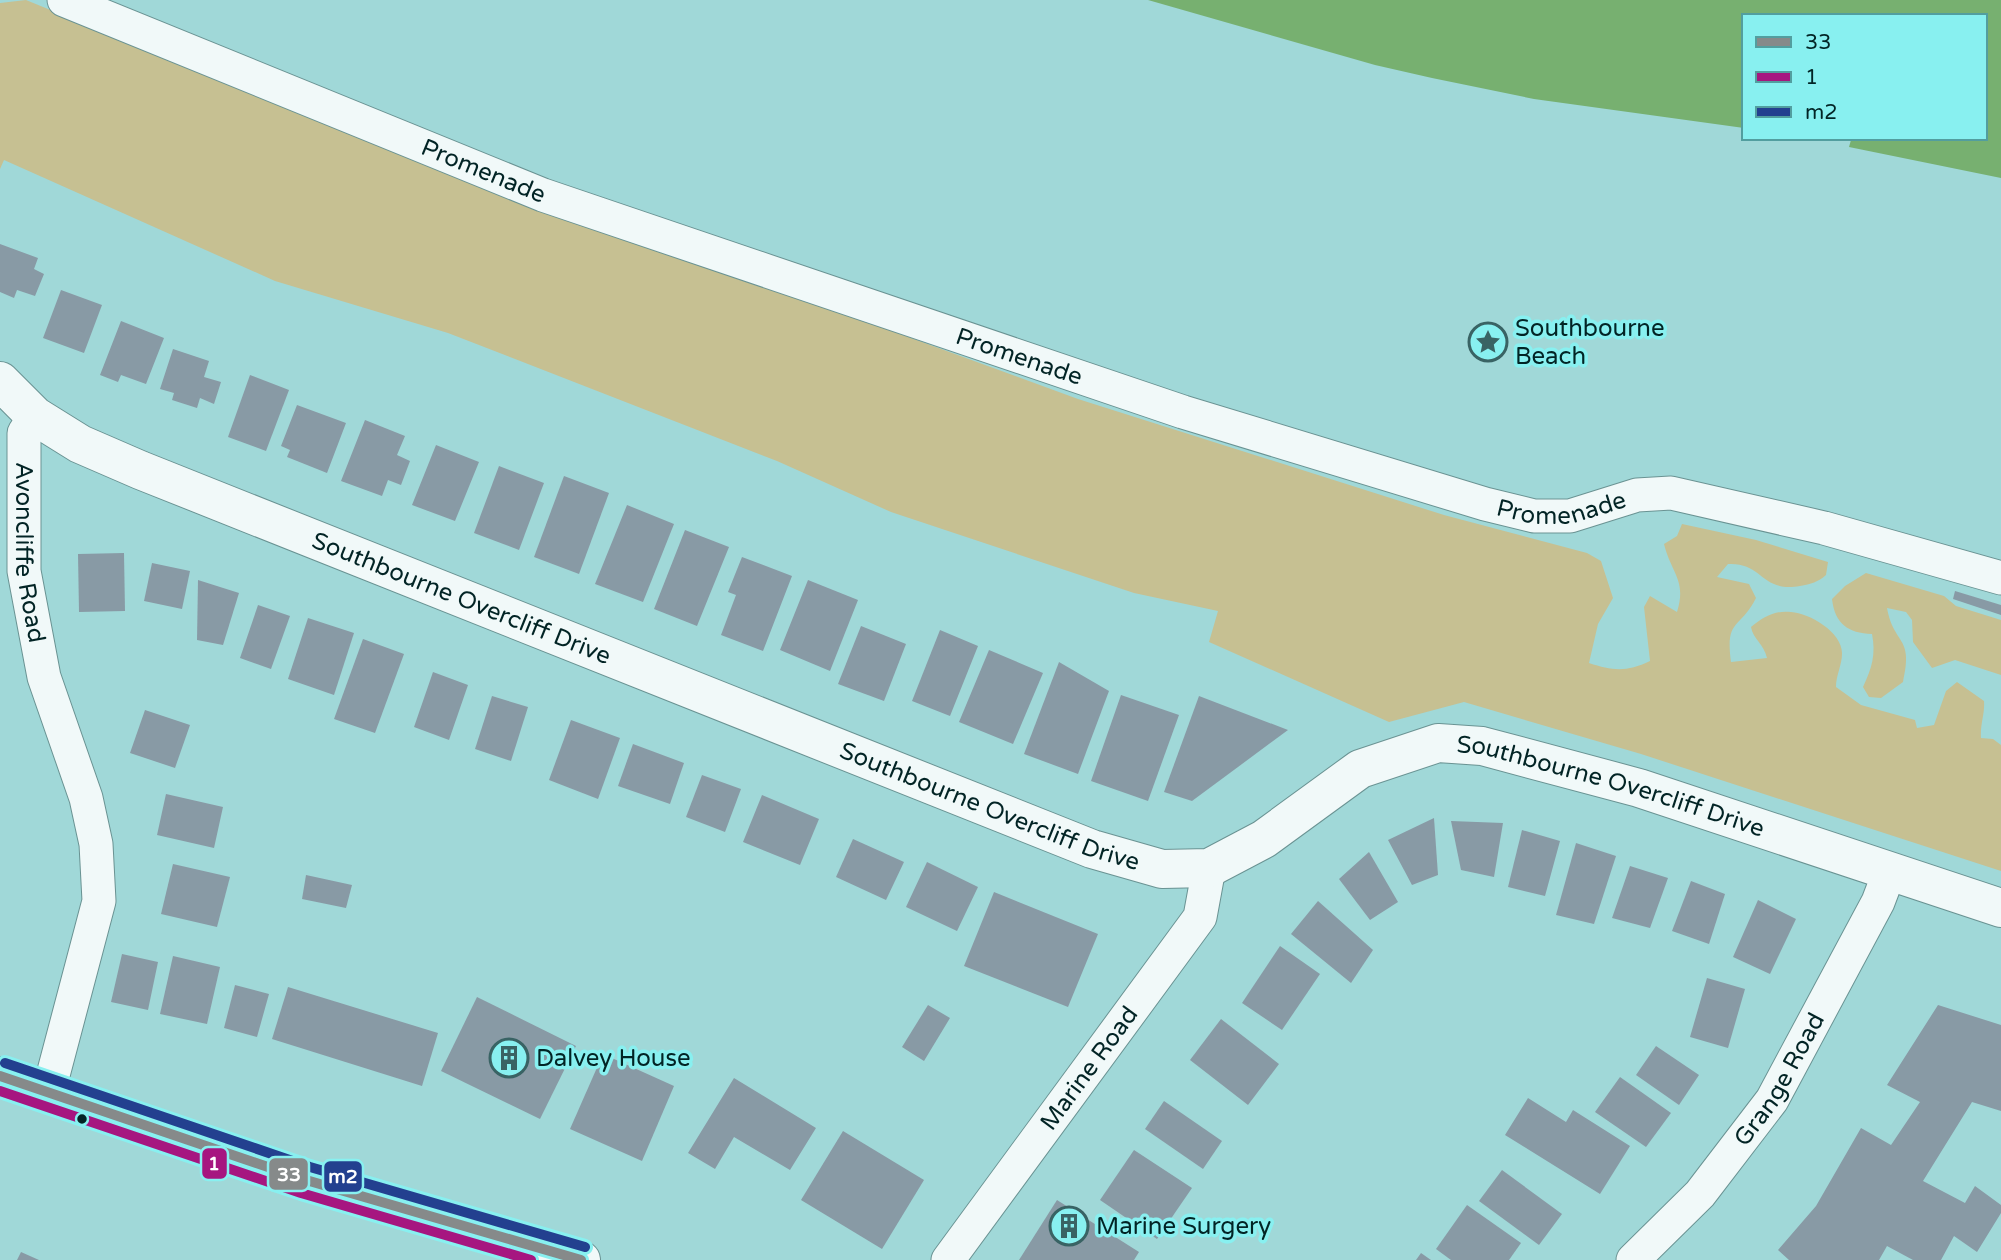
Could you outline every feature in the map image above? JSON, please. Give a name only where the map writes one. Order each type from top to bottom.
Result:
[{"type":"street","name":"Promenade","points":[[64,0],[543,195],[1184,412],[1485,503],[1534,516],[1570,516],[1637,495],[1671,493],[1824,528],[2001,578]]},
{"type":"street","name":"Southbourne Overcliff Drive","points":[[0,382],[35,416],[80,444],[140,470],[1092,849],[1162,869],[1209,868],[1264,839],[1360,769],[1438,743],[1482,746],[1588,773],[2001,908]]},
{"type":"street","name":"Avoncliffe Road","points":[[35,416],[24,433],[24,570],[44,677],[88,810],[96,844],[99,901],[48,1094]]},
{"type":"street","name":"Marine Road","points":[[948,1260],[1200,918],[1209,868]]},
{"type":"street","name":"Grange Road","points":[[1633,1260],[1700,1194],[1772,1100],[1878,902],[1889,873]]},
{"type":"street","points":[[0,1076],[306,1180],[581,1260]]},
{"type":"shaded area","points":[[26,0],[356,135],[1078,399],[1444,515],[1587,553],[1601,561],[1613,598],[1598,624],[1589,663],[1605,668],[1634,667],[1650,661],[1644,607],[1650,596],[1677,612],[1680,601],[1679,584],[1664,544],[1677,536],[1682,524],[1756,540],[1828,562],[1826,575],[1820,579],[1787,587],[1769,582],[1749,568],[1728,564],[1717,577],[1749,584],[1756,598],[1732,631],[1731,662],[1767,658],[1751,627],[1780,612],[1799,613],[1816,620],[1837,639],[1842,654],[1836,687],[1861,705],[1915,720],[1917,728],[1934,725],[1946,691],[1957,682],[1984,701],[1981,738],[1993,739],[2001,745],[2001,871],[1641,754],[1464,702],[1389,722],[1209,642],[1218,611],[1134,593],[891,512],[777,461],[448,333],[275,281],[4,160],[0,169],[0,3]]},
{"type":"shaded area","points":[[1148,0],[2001,0],[2001,178],[1849,147],[1851,140],[1987,140],[1987,14],[1742,14],[1742,128],[1534,99],[1375,65]]},
{"type":"shaded area","points":[[1866,573],[1944,596],[1956,606],[2001,620],[2001,675],[1955,660],[1932,668],[1913,642],[1912,620],[1906,612],[1887,608],[1894,629],[1905,648],[1906,667],[1903,682],[1881,698],[1869,697],[1863,687],[1872,661],[1872,634],[1856,632],[1844,625],[1836,615],[1832,599],[1845,586]]},
{"type":"building","points":[[0,244],[38,258],[34,269],[44,274],[35,296],[17,290],[14,298],[0,292]]},
{"type":"building","points":[[61,290],[102,305],[84,353],[43,338]]},
{"type":"building","points":[[121,321],[164,338],[146,384],[121,375],[118,382],[100,375]]},
{"type":"building","points":[[173,349],[209,361],[204,377],[221,382],[214,404],[200,398],[197,408],[172,400],[174,393],[160,389]]},
{"type":"building","points":[[250,375],[289,390],[266,451],[228,437]]},
{"type":"building","points":[[297,405],[346,423],[327,473],[287,457],[290,450],[281,446]]},
{"type":"building","points":[[365,420],[405,436],[397,455],[410,461],[401,485],[388,480],[382,496],[341,481]]},
{"type":"building","points":[[436,445],[479,462],[455,521],[412,505]]},
{"type":"building","points":[[499,466],[544,483],[519,550],[474,533]]},
{"type":"building","points":[[564,476],[609,493],[579,574],[534,557]]},
{"type":"building","points":[[627,505],[674,524],[643,602],[595,584]]},
{"type":"building","points":[[685,530],[729,547],[697,626],[654,609]]},
{"type":"building","points":[[124,553],[125,611],[79,612],[78,554]]},
{"type":"building","points":[[742,557],[792,576],[763,651],[721,635],[736,595],[728,592]]},
{"type":"building","points":[[152,563],[190,571],[182,609],[144,601]]},
{"type":"building","points":[[198,580],[239,593],[223,645],[197,640]]},
{"type":"building","points":[[808,580],[858,600],[830,671],[780,650]]},
{"type":"building","points":[[1955,591],[2001,605],[2001,615],[1953,599]]},
{"type":"building","points":[[258,605],[290,616],[271,669],[240,658]]},
{"type":"building","points":[[308,618],[354,633],[334,695],[288,679]]},
{"type":"building","points":[[861,626],[906,644],[884,701],[838,684]]},
{"type":"building","points":[[940,630],[978,646],[950,716],[912,701]]},
{"type":"building","points":[[363,639],[404,654],[375,733],[334,719]]},
{"type":"building","points":[[989,650],[1043,673],[1013,744],[959,722]]},
{"type":"building","points":[[1059,662],[1109,691],[1078,774],[1024,754]]},
{"type":"building","points":[[433,672],[468,685],[449,740],[414,727]]},
{"type":"building","points":[[1121,695],[1179,715],[1148,801],[1091,781]]},
{"type":"building","points":[[492,696],[528,707],[511,761],[475,749]]},
{"type":"building","points":[[1199,696],[1288,730],[1192,801],[1164,792]]},
{"type":"building","points":[[145,710],[190,725],[175,768],[130,753]]},
{"type":"building","points":[[571,720],[620,738],[598,799],[549,780]]},
{"type":"building","points":[[633,744],[684,763],[670,804],[618,786]]},
{"type":"building","points":[[702,775],[741,789],[725,832],[686,817]]},
{"type":"building","points":[[166,794],[223,807],[214,848],[157,835]]},
{"type":"building","points":[[762,795],[819,819],[800,865],[743,842]]},
{"type":"building","points":[[1434,818],[1438,875],[1412,885],[1388,840]]},
{"type":"building","points":[[1451,821],[1503,823],[1494,877],[1461,870]]},
{"type":"building","points":[[1522,830],[1560,841],[1545,896],[1508,887]]},
{"type":"building","points":[[853,839],[904,862],[886,900],[836,877]]},
{"type":"building","points":[[1576,843],[1616,856],[1594,924],[1556,915]]},
{"type":"building","points":[[1369,852],[1398,902],[1370,920],[1339,879]]},
{"type":"building","points":[[927,862],[978,887],[957,931],[906,907]]},
{"type":"building","points":[[173,864],[230,877],[217,927],[161,914]]},
{"type":"building","points":[[1630,866],[1668,878],[1650,928],[1612,918]]},
{"type":"building","points":[[306,875],[352,885],[346,908],[302,899]]},
{"type":"building","points":[[1691,881],[1725,894],[1709,944],[1672,931]]},
{"type":"building","points":[[994,892],[1098,934],[1068,1007],[964,966]]},
{"type":"building","points":[[1758,900],[1796,919],[1770,974],[1733,957]]},
{"type":"building","points":[[1318,901],[1373,950],[1351,983],[1291,934]]},
{"type":"building","points":[[1280,946],[1320,974],[1282,1030],[1242,1003]]},
{"type":"building","points":[[122,954],[158,962],[148,1010],[111,1002]]},
{"type":"building","points":[[173,956],[220,967],[207,1024],[160,1014]]},
{"type":"building","points":[[1707,978],[1745,989],[1728,1048],[1690,1037]]},
{"type":"building","points":[[235,985],[269,994],[257,1037],[224,1028]]},
{"type":"building","points":[[288,987],[438,1033],[422,1086],[272,1039]]},
{"type":"building","name":"Dalvey House","points":[[477,997],[576,1046],[540,1119],[441,1071]]},
{"type":"building","points":[[928,1005],[950,1018],[924,1061],[902,1047]]},
{"type":"building","points":[[1938,1005],[2001,1025],[2001,1111],[1972,1102],[1923,1181],[1965,1203],[1975,1186],[2001,1205],[2001,1213],[1977,1252],[1954,1236],[1941,1260],[1913,1260],[1887,1246],[1879,1260],[1789,1260],[1778,1250],[1816,1206],[1861,1128],[1891,1145],[1920,1102],[1887,1085]]},
{"type":"building","points":[[1221,1019],[1279,1064],[1248,1105],[1190,1060]]},
{"type":"building","points":[[1656,1046],[1699,1075],[1679,1105],[1636,1075]]},
{"type":"building","points":[[603,1054],[674,1086],[642,1161],[570,1129]]},
{"type":"building","points":[[1620,1077],[1671,1113],[1646,1147],[1595,1112]]},
{"type":"building","points":[[734,1078],[816,1128],[790,1170],[734,1137],[715,1169],[688,1153]]},
{"type":"building","points":[[1528,1098],[1566,1122],[1573,1110],[1630,1146],[1600,1194],[1505,1135]]},
{"type":"building","points":[[1164,1101],[1222,1141],[1203,1169],[1145,1129]]},
{"type":"building","points":[[843,1131],[924,1180],[882,1249],[801,1200]]},
{"type":"building","points":[[1134,1150],[1192,1188],[1157,1239],[1100,1200]]},
{"type":"building","points":[[1502,1170],[1562,1214],[1539,1245],[1479,1201]]},
{"type":"building","name":"Marine Surgery","points":[[1057,1200],[1139,1252],[1134,1260],[1019,1260]]},
{"type":"building","points":[[1467,1205],[1521,1243],[1509,1260],[1451,1260],[1436,1249]]},
{"type":"building","points":[[21,1252],[39,1260],[17,1260]]},
{"type":"building","points":[[1421,1253],[1431,1260],[1416,1260]]},
{"type":"transit line","name":"m2","points":[[5,1063],[310,1167],[585,1247]]},
{"type":"transit line","name":"33","points":[[0,1076],[306,1180],[581,1260]]},
{"type":"transit line","name":"1","points":[[0,1091],[301,1193],[531,1260]]},
{"type":"place","name":"Southbourne Beach","points":[[1488,342]]},
{"type":"place","name":"Dalvey House","points":[[509,1058]]},
{"type":"place","name":"Marine Surgery","points":[[1069,1226]]}]
